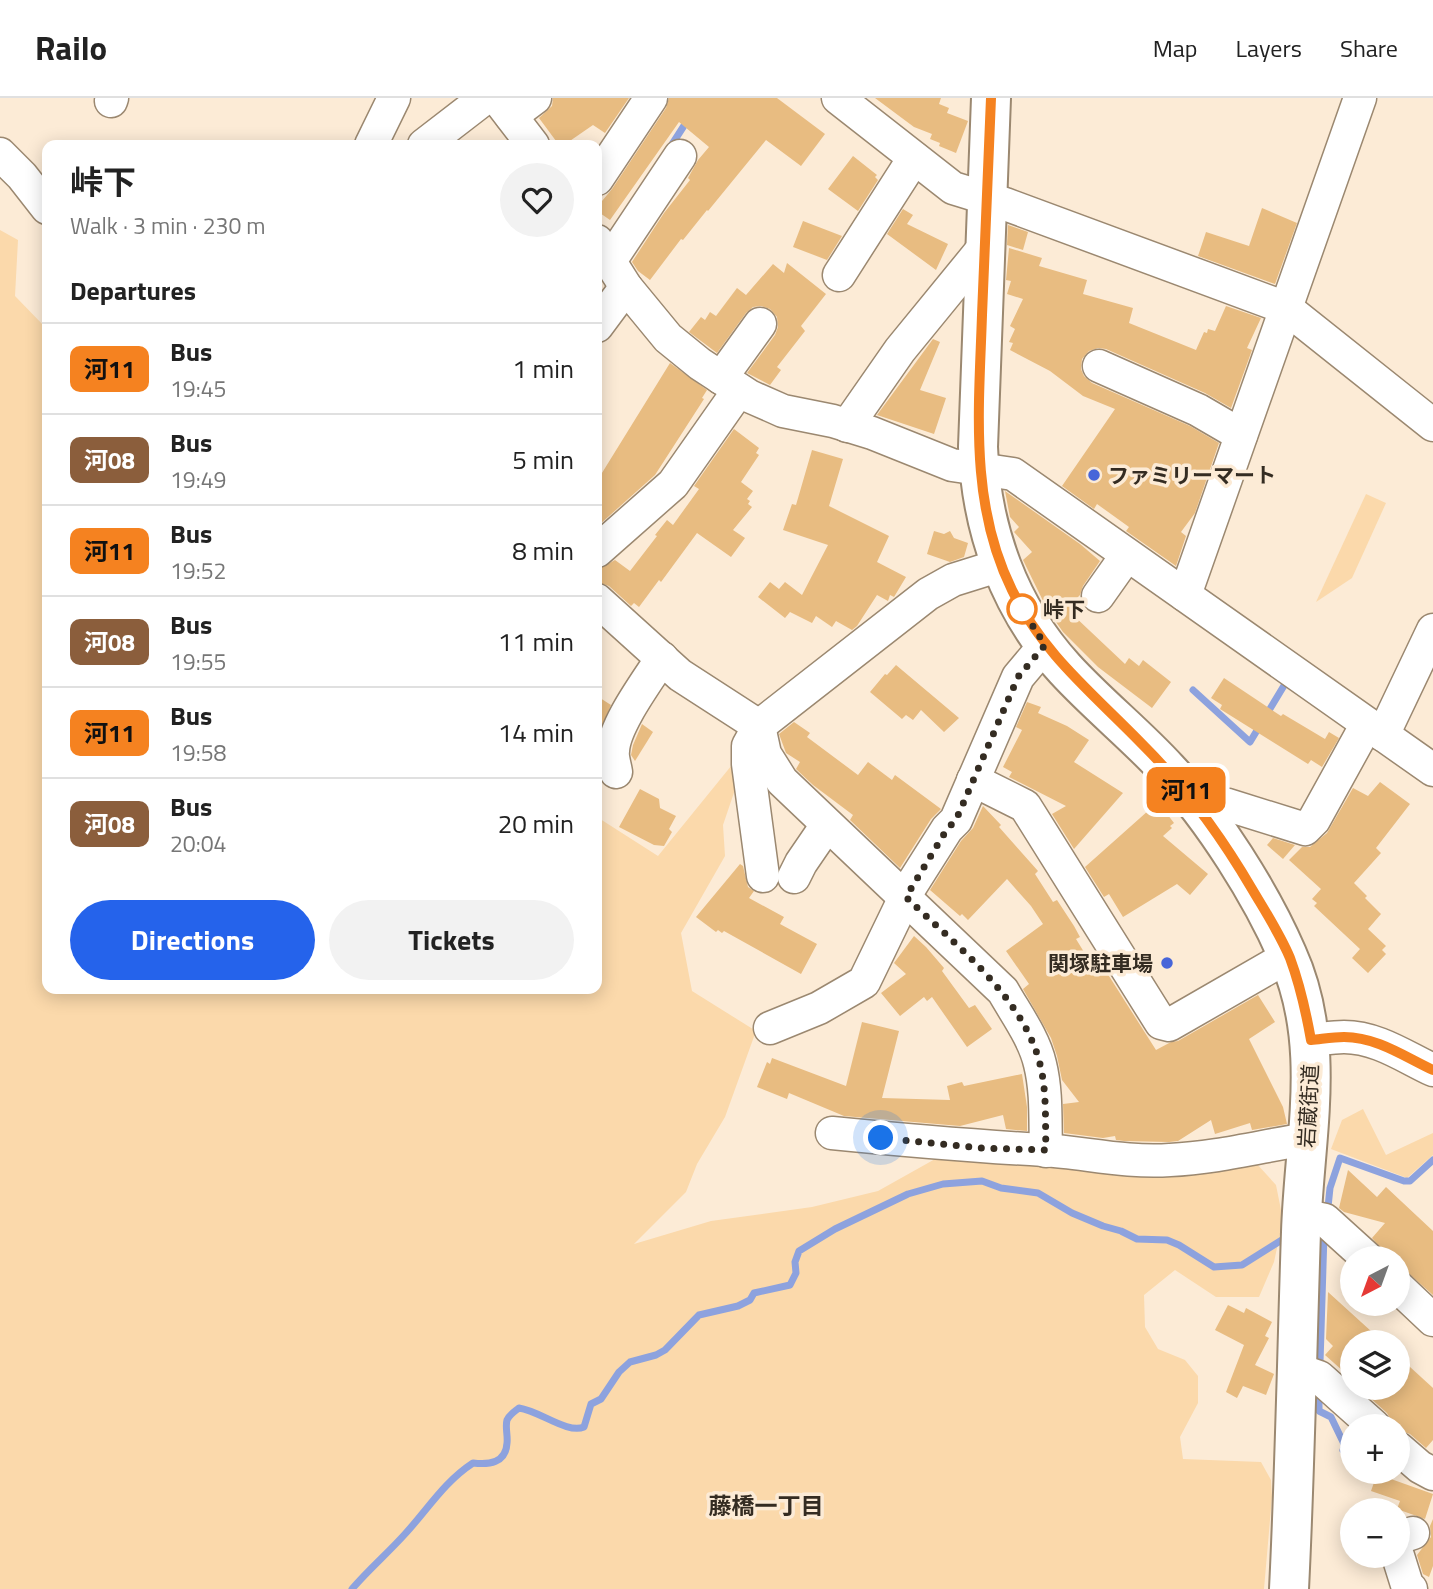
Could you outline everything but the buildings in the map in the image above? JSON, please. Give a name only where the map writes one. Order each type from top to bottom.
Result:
[{"type":"main road","name":"岩蔵街道","points":[[991,98],[979,392],[979,471],[988,523],[1001,565],[1022,609],[1045,645],[1080,684],[1169,771],[1204,815],[1270,918],[1289,956],[1304,1003],[1311,1040],[1312,1090],[1301,1215],[1289,1589]]},
{"type":"street","points":[[373,140],[394,98]]},
{"type":"street","points":[[430,140],[485,98]]},
{"type":"street","points":[[602,165],[609,145],[651,98]]},
{"type":"street","points":[[838,98],[953,188],[1018,209],[1286,308],[1433,425]]},
{"type":"street","points":[[1185,595],[1360,98]]},
{"type":"street","points":[[514,104],[531,140]]},
{"type":"street","points":[[0,154],[42,202]]},
{"type":"street","points":[[839,275],[914,158]]},
{"type":"street","points":[[602,304],[611,263],[675,177]]},
{"type":"street","points":[[847,426],[900,350],[985,246]]},
{"type":"street","points":[[611,263],[668,338],[730,384],[783,411],[847,426],[952,465],[1013,474],[1433,771]]},
{"type":"street","points":[[602,547],[673,484],[730,384],[760,324]]},
{"type":"street","points":[[1099,366],[1149,382],[1241,435]]},
{"type":"street","points":[[1098,596],[1127,555]]},
{"type":"street","points":[[763,876],[748,764],[748,746],[760,726],[802,705],[928,594],[953,580],[1001,565]]},
{"type":"street","points":[[602,604],[680,675],[760,726],[765,754],[782,781],[1003,991],[1017,1041],[1039,1061],[1045,1090],[1046,1150]]},
{"type":"street","points":[[1204,815],[1219,804],[1228,805],[1305,829],[1314,820],[1375,730],[1433,630]]},
{"type":"street","points":[[770,1028],[819,1008],[827,990],[864,982],[906,897],[947,829],[956,820],[1018,677],[1045,645]]},
{"type":"street","points":[[616,772],[613,754],[616,737],[635,699],[662,658]]},
{"type":"street","points":[[973,780],[1025,806],[1161,1023],[1169,1025],[1289,956]]},
{"type":"street","points":[[794,877],[827,825]]},
{"type":"street","points":[[1311,1040],[1346,1037],[1368,1041],[1392,1049],[1433,1070]]},
{"type":"street","points":[[832,1133],[981,1148],[1046,1150],[1118,1159],[1169,1160],[1307,1139]]},
{"type":"street","points":[[1301,1215],[1325,1220],[1354,1246]]},
{"type":"street","points":[[1410,1298],[1433,1320]]},
{"type":"street","points":[[1296,1369],[1319,1377],[1361,1414]]},
{"type":"street","points":[[1410,1458],[1433,1474]]},
{"type":"street","points":[[1406,1568],[1408,1588],[1411,1589]]},
{"type":"shaded area","points":[[0,230],[18,240],[15,296],[42,324],[42,994],[602,994],[602,820],[658,856],[740,755],[743,766],[723,825],[725,856],[681,933],[692,991],[756,1031],[725,1117],[697,1164],[686,1192],[634,1244],[711,1221],[812,1207],[878,1191],[944,1154],[1256,1163],[1276,1185],[1283,1220],[1274,1262],[1259,1297],[1216,1297],[1175,1270],[1144,1295],[1145,1327],[1158,1349],[1185,1360],[1198,1376],[1198,1403],[1180,1437],[1183,1459],[1261,1462],[1271,1480],[1264,1589],[0,1589]]},
{"type":"shaded area","points":[[1366,494],[1386,503],[1352,578],[1316,602]]},
{"type":"shaded area","points":[[1363,1109],[1386,1155],[1433,1133],[1433,1155],[1407,1178],[1331,1149],[1342,1120]]},
{"type":"waterway","points":[[669,149],[687,121]]},
{"type":"waterway","points":[[1193,690],[1250,742],[1288,679]]},
{"type":"waterway","points":[[1328,1207],[1330,1188],[1340,1158],[1404,1181],[1410,1181],[1433,1160]]},
{"type":"waterway","points":[[352,1589],[463,1470],[473,1463],[491,1463],[504,1455],[507,1420],[519,1408],[562,1425],[584,1427],[591,1404],[601,1399],[619,1372],[630,1362],[665,1350],[699,1315],[738,1306],[750,1300],[754,1293],[790,1285],[796,1273],[795,1262],[799,1251],[835,1229],[908,1194],[943,1184],[982,1181],[1001,1188],[1038,1193],[1072,1213],[1137,1239],[1167,1240],[1179,1245],[1214,1267],[1242,1265],[1285,1238]]},
{"type":"waterway","points":[[1320,1363],[1324,1234]]},
{"type":"waterway","points":[[1319,1396],[1319,1411],[1331,1417],[1340,1436]]},
{"type":"bus line","name":"河11","points":[[991,98],[978,447],[983,499],[990,530],[1011,588],[1032,626],[1055,657],[1169,771],[1223,840],[1270,918],[1289,956],[1304,1003],[1311,1040],[1346,1037],[1368,1041],[1392,1049],[1433,1070]]},
{"type":"place","name":"ファミリーマート","points":[[1094,475]]},
{"type":"place","name":"峠下","points":[[1022,609]]},
{"type":"place","name":"関塚駐車場","points":[[1167,963]]},
{"type":"district","name":"藤橋一丁目","points":[[766,1505]]},
{"type":"route","points":[[881,1138],[981,1148],[1046,1150],[1045,1090],[1039,1061],[1022,1022],[1003,991],[906,897],[947,829],[956,820],[1018,677],[1045,645],[1022,609]]}]
